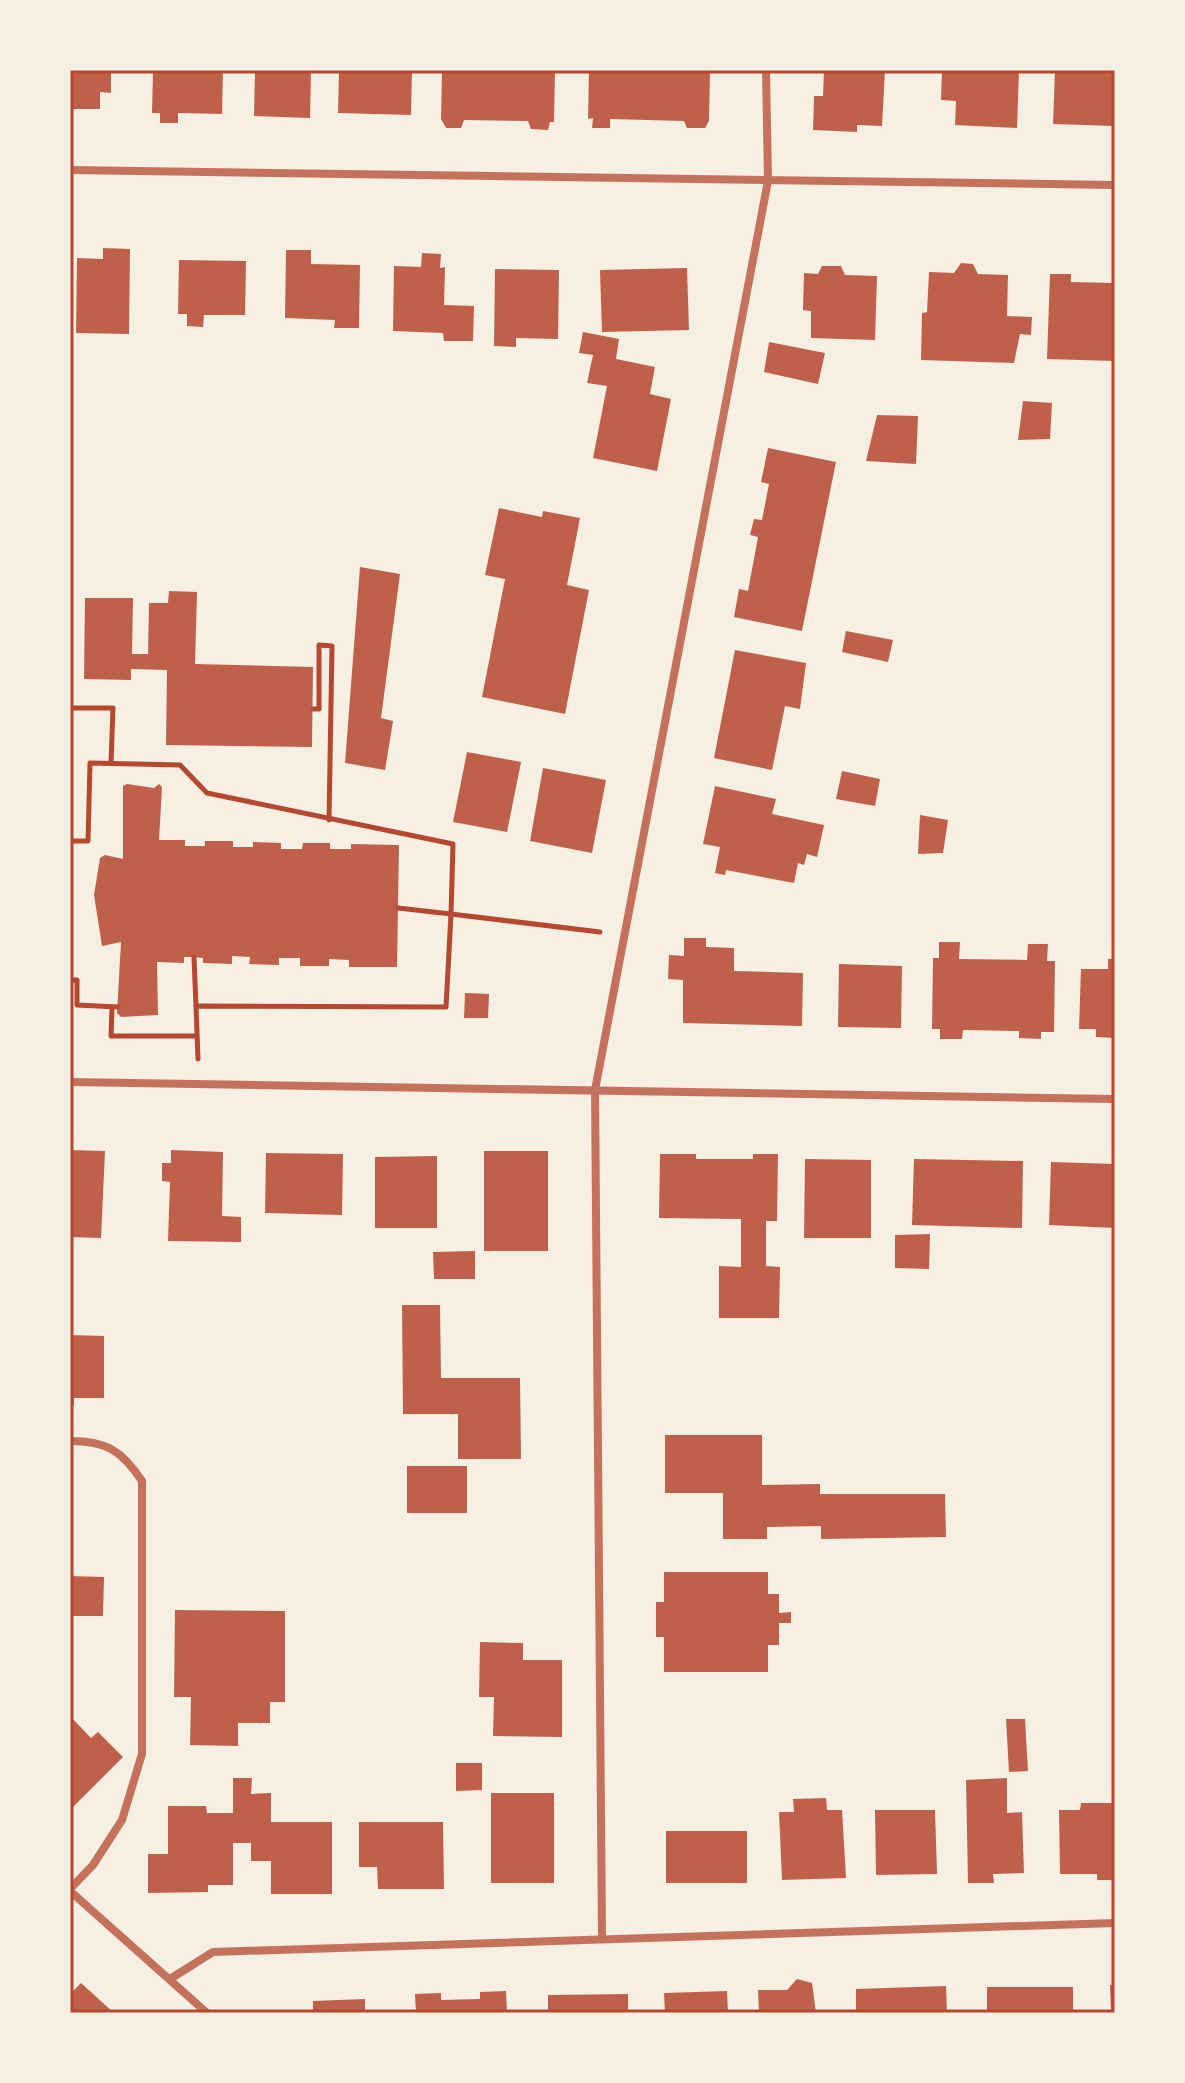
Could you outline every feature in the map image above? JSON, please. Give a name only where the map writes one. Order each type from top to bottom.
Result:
[{"type":"street","points":[[602,1937],[595,1090],[768,181],[766,70]]},
{"type":"street","points":[[70,170],[1115,185]]},
{"type":"street","points":[[70,1082],[1115,1099]]},
{"type":"street","points":[[70,1441],[92,1441],[125,1456],[142,1481],[142,1754],[122,1820],[93,1865],[70,1890],[207,2013]]},
{"type":"street","points":[[170,1979],[213,1952],[602,1937],[1115,1923]]},
{"type":"path","points":[[313,709],[319,709],[319,645],[332,646],[329,820]]},
{"type":"path","points":[[70,708],[113,708],[111,763]]},
{"type":"path","points":[[70,841],[88,841],[90,763],[111,763],[180,765],[207,793],[453,844],[446,1007],[196,1006]]},
{"type":"path","points":[[398,908],[625,935]]},
{"type":"path","points":[[194,957],[199,1084]]},
{"type":"path","points":[[70,980],[77,980],[77,1005],[115,1007],[111,1036],[196,1036]]},
{"type":"building","points":[[70,70],[111,70],[111,93],[100,92],[100,109],[70,109]]},
{"type":"building","points":[[153,70],[223,70],[222,114],[178,113],[178,123],[160,123],[160,113],[152,113]]},
{"type":"building","points":[[255,70],[311,70],[310,118],[254,116]]},
{"type":"building","points":[[339,70],[412,70],[411,115],[338,113]]},
{"type":"building","points":[[442,70],[555,70],[554,122],[550,122],[548,130],[531,129],[528,121],[464,120],[461,128],[446,128],[441,119]]},
{"type":"building","points":[[589,70],[710,70],[709,121],[705,128],[687,128],[684,121],[610,119],[610,128],[592,128],[593,118],[588,119]]},
{"type":"building","points":[[824,70],[885,70],[882,126],[857,125],[857,132],[813,130],[814,96],[823,96]]},
{"type":"building","points":[[942,70],[1019,70],[1017,128],[955,125],[956,101],[941,100]]},
{"type":"building","points":[[1055,70],[1115,70],[1115,126],[1053,124]]},
{"type":"building","points":[[103,248],[130,249],[129,334],[76,333],[77,258],[103,259]]},
{"type":"building","points":[[286,250],[311,250],[311,264],[360,265],[359,328],[334,328],[335,320],[285,318]]},
{"type":"building","points":[[422,253],[441,254],[440,268],[445,267],[444,305],[474,306],[473,341],[444,341],[443,333],[393,331],[394,266],[421,267]]},
{"type":"building","points":[[179,260],[246,261],[245,315],[204,315],[203,327],[187,326],[187,314],[178,314]]},
{"type":"building","points":[[961,263],[973,264],[978,274],[1008,275],[1007,316],[1032,317],[1031,335],[1020,334],[1014,363],[921,360],[922,313],[927,312],[929,272],[954,273]]},
{"type":"building","points":[[822,266],[841,266],[845,275],[877,276],[875,340],[811,338],[811,311],[803,310],[804,273],[818,274]]},
{"type":"building","points":[[687,268],[689,330],[602,332],[600,270]]},
{"type":"building","points":[[495,269],[559,270],[558,339],[516,338],[516,347],[494,346]]},
{"type":"building","points":[[1050,274],[1071,274],[1071,282],[1115,283],[1115,361],[1047,359]]},
{"type":"building","points":[[583,332],[619,339],[616,359],[655,367],[650,394],[671,399],[657,471],[593,458],[607,386],[587,383],[593,355],[579,353]]},
{"type":"building","points":[[769,342],[825,353],[818,384],[764,372]]},
{"type":"building","points":[[1023,401],[1052,403],[1050,439],[1018,440]]},
{"type":"building","points":[[877,415],[918,416],[916,464],[866,461]]},
{"type":"building","points":[[768,448],[836,462],[802,631],[734,617],[739,589],[748,591],[758,537],[750,535],[754,519],[762,520],[769,484],[761,482]]},
{"type":"building","points":[[499,508],[542,517],[543,511],[580,518],[567,585],[589,590],[565,714],[482,697],[505,579],[485,575]]},
{"type":"building","points":[[360,567],[400,574],[381,718],[393,721],[385,770],[345,763]]},
{"type":"building","points":[[169,591],[197,592],[195,664],[313,667],[312,747],[166,745],[167,670],[131,669],[131,680],[84,679],[85,598],[133,598],[132,654],[148,654],[149,603],[168,603]]},
{"type":"building","points":[[846,631],[893,640],[888,662],[842,652]]},
{"type":"building","points":[[735,650],[806,663],[800,709],[785,706],[772,770],[714,758]]},
{"type":"building","points":[[467,752],[521,762],[507,832],[453,822]]},
{"type":"building","points":[[543,768],[606,780],[592,853],[530,841]]},
{"type":"building","points":[[842,771],[880,779],[875,806],[836,799]]},
{"type":"building","points":[[159,784],[162,787],[159,840],[185,840],[185,846],[205,846],[205,841],[233,841],[233,847],[253,847],[253,842],[281,843],[281,849],[302,849],[303,843],[330,843],[330,849],[351,849],[351,844],[399,845],[397,967],[349,967],[349,960],[329,959],[329,966],[300,966],[300,958],[279,958],[279,965],[249,964],[250,957],[232,956],[232,964],[203,963],[203,958],[184,957],[184,963],[157,962],[158,1015],[121,1017],[117,1013],[121,942],[102,946],[94,895],[100,858],[105,855],[123,859],[123,786],[154,788]]},
{"type":"building","points":[[715,786],[776,799],[772,814],[824,825],[817,857],[807,854],[804,865],[798,863],[794,883],[726,870],[725,875],[715,873],[720,847],[703,844]]},
{"type":"building","points":[[920,815],[948,820],[943,853],[918,854]]},
{"type":"building","points":[[684,938],[706,938],[706,947],[734,948],[734,971],[803,973],[802,1026],[683,1023],[683,980],[668,979],[669,955],[684,956]]},
{"type":"building","points":[[939,942],[960,942],[959,959],[1027,960],[1028,944],[1048,944],[1047,961],[1055,961],[1054,1032],[1041,1032],[1041,1039],[1019,1038],[1019,1031],[963,1030],[962,1039],[940,1039],[940,1029],[932,1029],[933,958],[939,958]]},
{"type":"building","points":[[1108,959],[1115,959],[1115,1038],[1096,1037],[1096,1029],[1079,1029],[1081,969],[1108,969]]},
{"type":"building","points":[[839,964],[902,966],[901,1028],[838,1027]]},
{"type":"building","points":[[465,993],[489,994],[488,1018],[464,1018]]},
{"type":"building","points":[[70,1150],[105,1151],[101,1238],[70,1237]]},
{"type":"building","points":[[171,1150],[223,1152],[222,1216],[241,1217],[241,1242],[168,1241],[170,1182],[162,1181],[162,1163],[171,1163]]},
{"type":"building","points":[[484,1151],[548,1151],[548,1251],[484,1251]]},
{"type":"building","points":[[266,1153],[343,1154],[342,1215],[265,1213]]},
{"type":"building","points":[[660,1154],[696,1154],[696,1159],[753,1159],[753,1154],[778,1154],[777,1221],[766,1221],[766,1266],[780,1267],[779,1318],[719,1318],[719,1266],[741,1267],[741,1219],[659,1218]]},
{"type":"building","points":[[437,1156],[437,1228],[375,1228],[375,1157]]},
{"type":"building","points":[[805,1159],[871,1160],[871,1238],[804,1238]]},
{"type":"building","points":[[914,1159],[1023,1161],[1022,1228],[912,1225]]},
{"type":"building","points":[[1051,1162],[1115,1164],[1115,1228],[1049,1225]]},
{"type":"building","points":[[930,1234],[929,1269],[895,1268],[895,1235]]},
{"type":"building","points":[[475,1251],[475,1279],[434,1279],[433,1252]]},
{"type":"building","points":[[402,1305],[440,1305],[441,1378],[520,1378],[521,1459],[458,1459],[458,1414],[403,1414]]},
{"type":"building","points":[[70,1335],[104,1336],[104,1398],[74,1398],[74,1405],[70,1405]]},
{"type":"building","points":[[665,1435],[762,1435],[762,1485],[820,1484],[820,1494],[945,1494],[946,1537],[821,1539],[821,1526],[767,1527],[767,1539],[723,1539],[723,1493],[665,1493]]},
{"type":"building","points":[[407,1466],[467,1466],[467,1513],[407,1513]]},
{"type":"building","points":[[664,1572],[768,1572],[768,1594],[779,1594],[779,1613],[791,1612],[791,1623],[779,1623],[779,1645],[768,1645],[768,1672],[664,1672],[664,1637],[656,1637],[656,1602],[664,1602]]},
{"type":"building","points":[[70,1576],[104,1577],[103,1616],[70,1616]]},
{"type":"building","points":[[175,1610],[285,1611],[285,1702],[270,1702],[270,1723],[238,1723],[238,1746],[190,1745],[191,1697],[174,1697]]},
{"type":"building","points":[[480,1642],[523,1643],[523,1660],[562,1660],[562,1737],[493,1736],[494,1697],[479,1697]]},
{"type":"building","points":[[70,1716],[91,1738],[98,1732],[123,1757],[70,1810]]},
{"type":"building","points":[[1006,1719],[1025,1719],[1028,1771],[1009,1772]]},
{"type":"building","points":[[456,1763],[482,1763],[482,1790],[456,1791]]},
{"type":"building","points":[[233,1778],[252,1778],[251,1794],[271,1793],[271,1822],[332,1822],[332,1894],[271,1894],[271,1861],[251,1861],[251,1843],[233,1843],[233,1885],[208,1885],[208,1892],[148,1893],[148,1854],[168,1854],[168,1806],[206,1806],[207,1813],[233,1813]]},
{"type":"building","points":[[1007,1778],[1007,1813],[1022,1812],[1024,1873],[993,1874],[994,1883],[968,1883],[966,1780]]},
{"type":"building","points":[[491,1793],[554,1793],[554,1883],[491,1883]]},
{"type":"building","points":[[826,1798],[827,1810],[842,1810],[846,1878],[782,1880],[779,1812],[794,1812],[793,1799]]},
{"type":"building","points":[[1081,1803],[1115,1803],[1115,1880],[1097,1880],[1097,1874],[1060,1874],[1059,1810],[1080,1810]]},
{"type":"building","points":[[875,1810],[935,1810],[937,1874],[876,1875]]},
{"type":"building","points":[[359,1822],[443,1822],[444,1889],[378,1889],[377,1867],[359,1867]]},
{"type":"building","points":[[666,1831],[747,1831],[747,1883],[666,1883]]},
{"type":"building","points":[[797,1979],[812,1983],[816,2013],[759,2013],[758,1990],[787,1990]]},
{"type":"building","points":[[81,1983],[114,2013],[70,2013],[70,1994]]},
{"type":"building","points":[[1110,1985],[1115,1985],[1115,2013],[1111,2013]]},
{"type":"building","points":[[946,1986],[947,2013],[856,2013],[856,1989]]},
{"type":"building","points":[[987,1987],[1073,1987],[1073,2013],[987,2013]]},
{"type":"building","points":[[506,1991],[507,2013],[416,2013],[415,1994],[441,1993],[441,2000],[480,1999],[480,1992]]},
{"type":"building","points":[[727,1991],[728,2013],[665,2013],[664,1993]]},
{"type":"building","points":[[628,1994],[628,2013],[548,2013],[548,1995]]},
{"type":"building","points":[[365,1999],[365,2013],[313,2013],[313,2001]]}]
